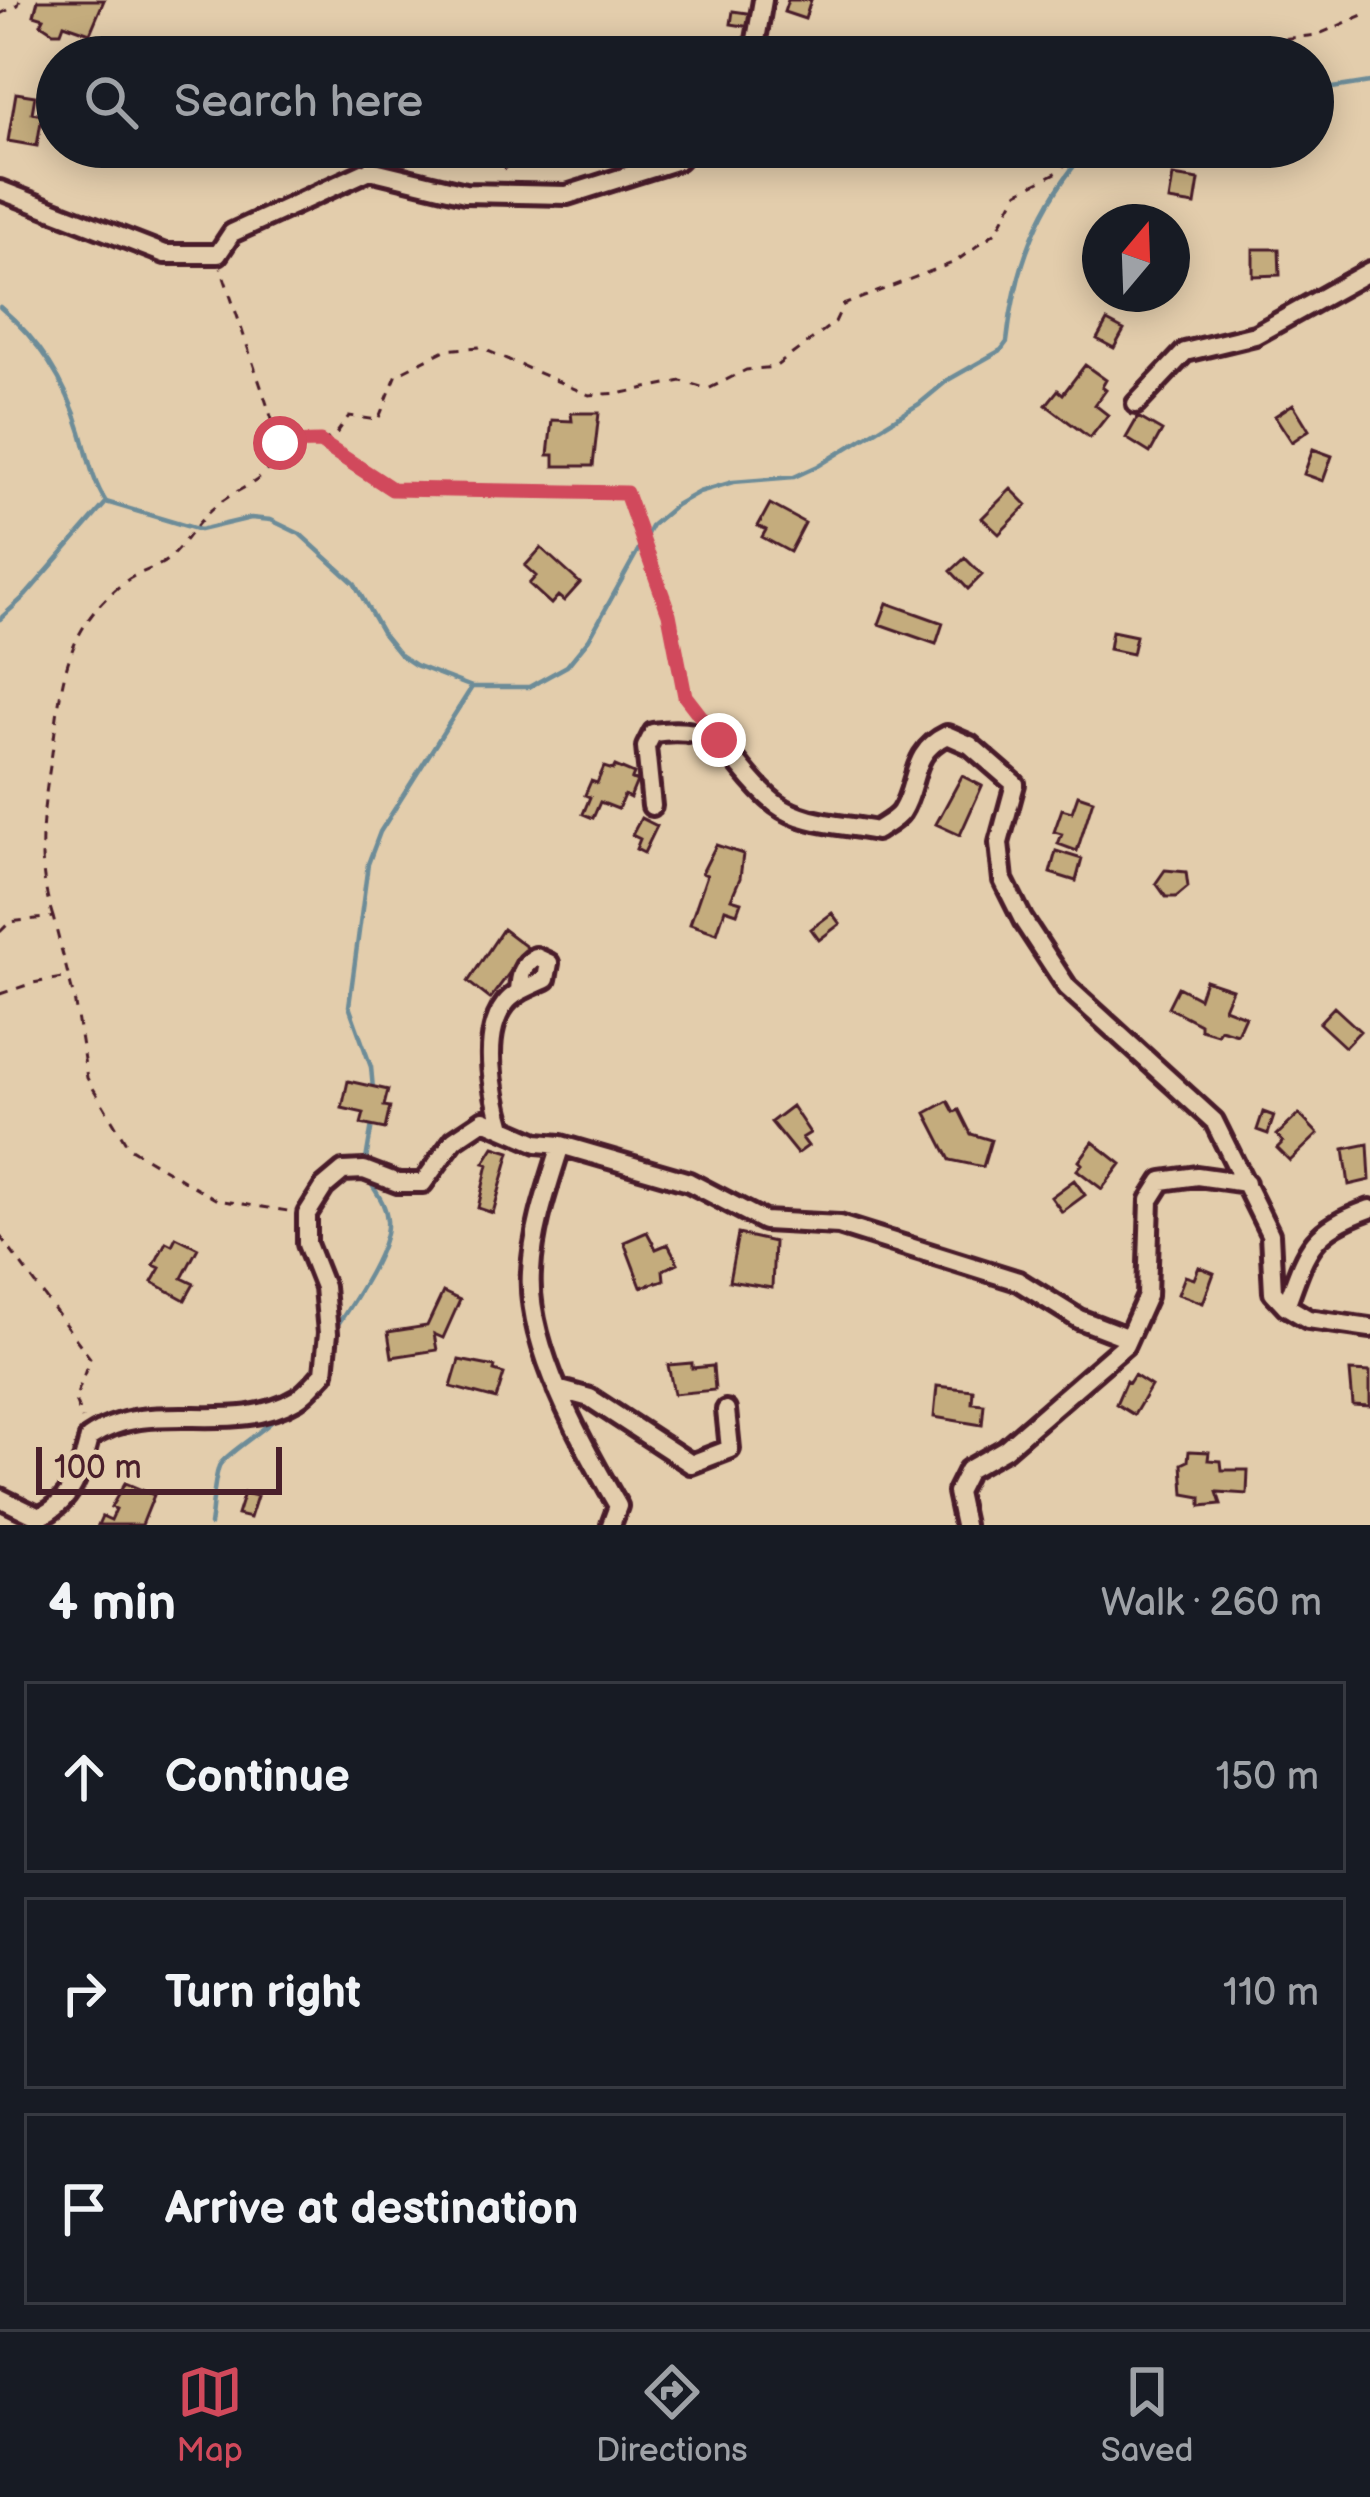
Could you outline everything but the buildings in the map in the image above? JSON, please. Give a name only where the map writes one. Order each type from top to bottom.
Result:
[{"type":"street","points":[[757,36],[764,0]]},
{"type":"street","points":[[0,190],[165,254],[218,254],[232,233],[370,170],[465,193],[568,195],[653,168]]},
{"type":"street","points":[[1136,404],[1185,352],[1255,335],[1370,271]]},
{"type":"street","points":[[652,806],[646,747],[653,733],[679,730],[719,740],[776,803],[805,820],[876,831],[900,814],[912,774],[932,742],[947,735],[970,745],[1015,784],[999,842],[1004,880],[1023,920],[1067,987],[1214,1120],[1270,1234],[1273,1292],[1308,1319],[1370,1328]]},
{"type":"street","points":[[502,1128],[492,1028],[505,1004],[519,992]]},
{"type":"street","points":[[0,1498],[39,1517],[60,1517],[81,1472],[89,1438],[109,1424],[151,1417],[239,1418],[297,1399],[324,1373],[328,1333],[324,1287],[308,1244],[308,1214],[324,1187],[344,1171],[364,1170],[398,1183],[423,1183],[454,1140],[484,1120],[537,1143],[561,1145],[689,1182],[764,1221],[839,1225],[1018,1281],[1126,1341]]},
{"type":"street","points":[[561,1145],[539,1216],[530,1276],[540,1337],[556,1389],[618,1506],[611,1525]]},
{"type":"street","points":[[964,1525],[957,1492],[968,1470],[1005,1450],[1126,1341],[1147,1296],[1150,1200],[1162,1181],[1197,1176],[1246,1183]]},
{"type":"street","points":[[1286,1306],[1317,1235],[1370,1209]]},
{"type":"street","points":[[556,1389],[590,1397],[691,1464],[730,1449],[726,1409]]},
{"type":"path","points":[[0,14],[20,0]]},
{"type":"path","points":[[1311,36],[1370,12]]},
{"type":"path","points":[[280,443],[320,442],[336,434],[349,416],[378,420],[397,374],[445,350],[479,347],[590,395],[681,381],[708,389],[746,370],[775,367],[835,322],[843,305],[955,262],[996,232],[1018,192],[1062,168]]},
{"type":"path","points":[[218,254],[227,295],[280,443],[264,477],[219,503],[167,560],[128,579],[75,635],[64,670],[41,829],[41,878],[68,976],[87,1078],[129,1148],[218,1200],[308,1214]]},
{"type":"path","points":[[320,442],[392,489],[626,493],[669,614],[685,696],[719,740]]},
{"type":"path","points":[[0,932],[10,922],[53,917]]},
{"type":"path","points":[[0,994],[68,976]]},
{"type":"path","points":[[0,1236],[90,1358],[75,1400],[89,1438]]},
{"type":"waterway","points":[[1334,88],[1370,82]]},
{"type":"waterway","points":[[0,307],[27,333],[59,379],[106,502],[200,530],[251,518],[271,520],[300,534],[354,583],[383,634],[415,665],[472,687],[529,687],[567,666],[589,639],[652,525],[676,505],[733,482],[794,477],[818,466],[1001,350],[1007,342],[1016,288],[1032,237],[1072,168]]},
{"type":"waterway","points":[[0,619],[105,504]]},
{"type":"waterway","points":[[373,1089],[371,1067],[349,1006],[368,864],[380,832],[472,687]]},
{"type":"waterway","points":[[365,1166],[372,1124]]},
{"type":"waterway","points":[[333,1332],[367,1278],[386,1232],[385,1208],[367,1177]]},
{"type":"waterway","points":[[308,1379],[319,1358]]},
{"type":"waterway","points":[[210,1525],[219,1466],[278,1416]]},
{"type":"route","points":[[280,443],[320,442],[392,489],[626,493],[669,614],[685,696],[719,740]]}]
